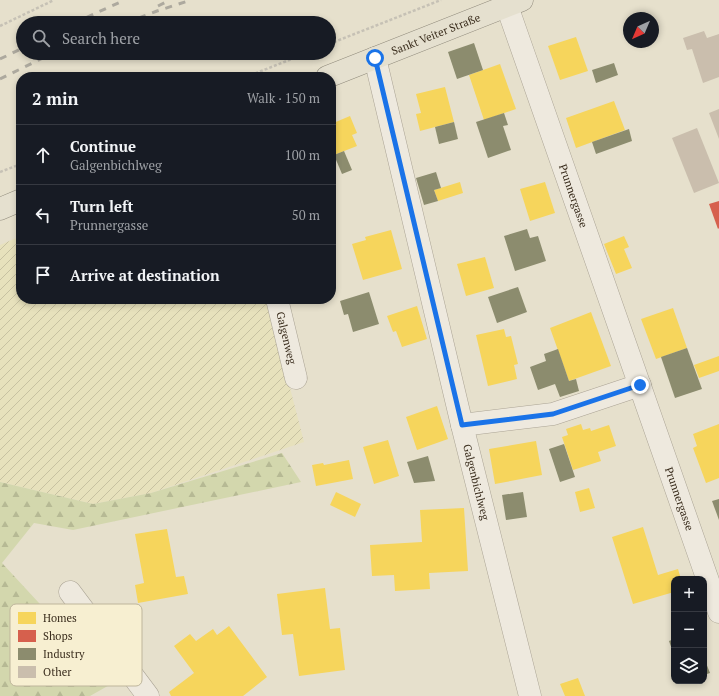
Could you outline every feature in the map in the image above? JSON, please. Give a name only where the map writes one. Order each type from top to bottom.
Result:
[{"type":"main road","name":"Sankt Veiter Straße","points":[[336,73],[514,3]]},
{"type":"main road","points":[[0,208],[16,202]]},
{"type":"street","name":"Prunnergasse","points":[[514,3],[640,385],[719,612]]},
{"type":"street","name":"Galgenbichlweg","points":[[375,58],[462,425],[530,696]]},
{"type":"street","name":"Galgenweg","points":[[278,304],[296,378]]},
{"type":"street","points":[[462,425],[553,414],[640,385]]},
{"type":"street","points":[[70,592],[79,604]]},
{"type":"street","points":[[140,686],[148,696]]},
{"type":"path","points":[[21,16],[54,0]]},
{"type":"path","points":[[336,41],[441,0]]},
{"type":"path","points":[[0,26],[16,18]]},
{"type":"path","points":[[259,72],[289,60]]},
{"type":"path","points":[[0,172],[16,166]]},
{"type":"shaded area","points":[[16,238],[16,304],[268,304],[304,442],[151,493],[93,504],[0,482],[0,245]]},
{"type":"green space","points":[[282,453],[301,482],[73,530],[34,523],[2,563],[40,604],[10,604],[10,686],[108,686],[90,696],[0,696],[0,482],[93,504],[151,493]]},
{"type":"building: Homes","points":[[576,37],[588,71],[560,80],[548,46]]},
{"type":"building: Homes","points":[[500,64],[516,109],[484,120],[469,75]]},
{"type":"building: Homes","points":[[445,87],[454,122],[420,131],[416,114],[421,113],[416,94]]},
{"type":"building: Homes","points":[[614,101],[625,130],[576,148],[566,118]]},
{"type":"building: Homes","points":[[350,116],[357,133],[352,135],[357,146],[336,154],[336,122]]},
{"type":"building: Homes","points":[[460,182],[463,193],[438,201],[434,190]]},
{"type":"building: Homes","points":[[545,182],[555,213],[530,221],[520,189]]},
{"type":"building: Homes","points":[[391,230],[402,269],[363,280],[352,244],[366,240],[365,237]]},
{"type":"building: Homes","points":[[624,236],[629,247],[624,249],[632,268],[616,274],[604,244]]},
{"type":"building: Homes","points":[[485,257],[494,288],[466,296],[457,264]]},
{"type":"building: Homes","points":[[417,306],[427,339],[402,347],[396,331],[393,332],[387,316]]},
{"type":"building: Homes","points":[[673,308],[687,348],[656,359],[641,319]]},
{"type":"building: Homes","points":[[591,312],[611,366],[569,381],[550,328]]},
{"type":"building: Homes","points":[[504,329],[506,337],[511,336],[518,364],[514,365],[517,379],[488,386],[476,335]]},
{"type":"building: Homes","points":[[719,356],[719,371],[699,378],[694,365]]},
{"type":"building: Homes","points":[[437,406],[448,439],[417,450],[406,417]]},
{"type":"building: Homes","points":[[581,424],[583,430],[590,428],[591,431],[609,425],[616,446],[598,452],[601,461],[573,470],[562,437],[568,435],[566,429]]},
{"type":"building: Homes","points":[[719,424],[719,478],[706,483],[693,448],[697,446],[693,434]]},
{"type":"building: Homes","points":[[388,440],[399,476],[374,484],[363,447]]},
{"type":"building: Homes","points":[[536,441],[542,475],[495,484],[489,449]]},
{"type":"building: Homes","points":[[349,460],[353,479],[316,486],[312,465],[323,463],[324,465]]},
{"type":"building: Homes","points":[[589,488],[595,508],[580,512],[575,492]]},
{"type":"building: Homes","points":[[336,492],[361,504],[355,517],[330,505]]},
{"type":"building: Homes","points":[[464,508],[468,571],[429,573],[430,589],[395,591],[394,575],[372,576],[370,545],[422,542],[420,510]]},
{"type":"building: Homes","points":[[643,527],[658,575],[678,569],[680,576],[671,576],[671,593],[633,604],[612,537]]},
{"type":"building: Homes","points":[[167,529],[176,577],[184,576],[188,594],[138,603],[135,585],[144,583],[135,534]]},
{"type":"building: Homes","points":[[325,588],[330,629],[340,628],[345,670],[299,676],[293,634],[282,635],[277,594]]},
{"type":"building: Homes","points":[[229,626],[267,677],[243,696],[171,696],[169,692],[194,673],[174,646],[190,634],[196,641],[213,629],[217,635]]},
{"type":"building: Homes","points":[[578,678],[585,696],[565,696],[560,684]]},
{"type":"building: Shops","points":[[719,201],[719,228],[718,229],[709,204]]},
{"type":"building: Industry","points":[[474,43],[483,70],[457,79],[448,52]]},
{"type":"building: Industry","points":[[614,63],[618,75],[596,83],[592,70]]},
{"type":"building: Industry","points":[[504,113],[508,125],[503,126],[511,150],[488,158],[476,122]]},
{"type":"building: Industry","points":[[454,122],[458,139],[439,144],[435,127]]},
{"type":"building: Industry","points":[[629,129],[632,141],[596,154],[592,142]]},
{"type":"building: Industry","points":[[344,151],[352,170],[342,174],[336,160],[336,154]]},
{"type":"building: Industry","points":[[436,172],[441,188],[434,190],[438,201],[424,205],[416,178]]},
{"type":"building: Industry","points":[[527,229],[530,238],[538,236],[546,261],[515,271],[504,236]]},
{"type":"building: Industry","points":[[518,287],[527,312],[497,323],[488,297]]},
{"type":"building: Industry","points":[[369,292],[379,324],[353,332],[348,314],[344,315],[340,301]]},
{"type":"building: Industry","points":[[687,348],[702,389],[675,398],[661,357]]},
{"type":"building: Industry","points":[[558,349],[569,381],[576,379],[579,391],[560,397],[555,384],[538,390],[530,367],[546,361],[544,354]]},
{"type":"building: Industry","points":[[564,444],[575,477],[560,482],[549,449]]},
{"type":"building: Industry","points":[[428,456],[435,481],[414,483],[407,462]]},
{"type":"building: Industry","points":[[523,492],[527,517],[506,520],[502,495]]},
{"type":"building: Industry","points":[[719,499],[719,520],[712,501]]},
{"type":"building: Industry","points":[[707,666],[710,673],[707,674]]},
{"type":"building: Other","points":[[704,31],[707,38],[719,34],[719,77],[703,83],[692,49],[687,50],[683,38]]},
{"type":"building: Other","points":[[719,109],[719,139],[709,113]]},
{"type":"building: Other","points":[[697,128],[719,183],[694,193],[672,138]]},
{"type":"railway","points":[[90,16],[125,0]]},
{"type":"railway","points":[[158,6],[170,0]]},
{"type":"railway","points":[[144,16],[191,0]]},
{"type":"railway","points":[[0,59],[16,51]]},
{"type":"railway","points":[[0,79],[39,60]]},
{"type":"route","points":[[375,58],[462,425],[553,414],[640,385]]}]
